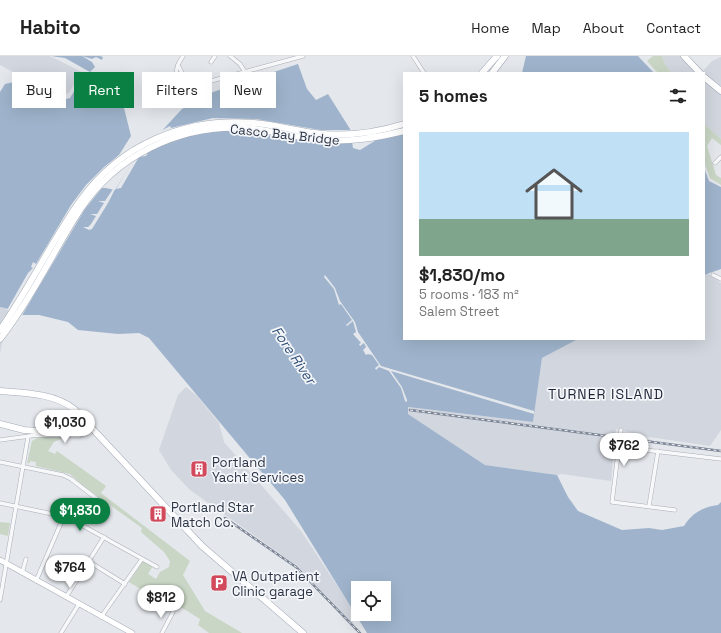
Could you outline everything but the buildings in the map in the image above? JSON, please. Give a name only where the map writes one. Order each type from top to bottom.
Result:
[{"type":"main road","points":[[483,72],[497,56]]},
{"type":"main road","points":[[493,72],[505,56]]},
{"type":"main road","points":[[684,56],[699,72]]},
{"type":"main road","points":[[705,78],[721,91]]},
{"type":"main road","name":"Casco Bay Bridge","points":[[0,330],[72,212],[90,188],[112,166],[152,140],[182,128],[229,122],[258,124],[338,135],[368,133],[403,124]]},
{"type":"main road","name":"Casco Bay Bridge","points":[[0,339],[92,195],[125,162],[157,144],[191,132],[218,128],[259,129],[330,141],[365,140],[403,131]]},
{"type":"main road","points":[[0,391],[50,397],[62,401],[74,409],[202,546],[303,633]]},
{"type":"main road","points":[[0,424],[28,430],[75,434],[91,426]]},
{"type":"street","points":[[183,56],[178,65],[184,78],[191,83],[199,85],[220,79]]},
{"type":"street","points":[[211,62],[215,56]]},
{"type":"street","points":[[230,56],[240,64],[245,72],[303,56]]},
{"type":"street","points":[[282,56],[284,61]]},
{"type":"street","points":[[413,56],[423,72]]},
{"type":"street","points":[[493,72],[497,56]]},
{"type":"street","points":[[715,164],[721,157]]},
{"type":"street","points":[[713,275],[721,279]]},
{"type":"street","points":[[0,440],[28,438],[37,435],[79,436],[91,426]]},
{"type":"street","points":[[621,430],[612,502],[675,510]]},
{"type":"street","points":[[0,600],[28,438]]},
{"type":"street","points":[[620,447],[658,450],[721,459]]},
{"type":"street","points":[[650,506],[658,450]]},
{"type":"street","points":[[0,462],[63,475],[71,479],[97,499]]},
{"type":"street","points":[[0,503],[64,516],[157,567]]},
{"type":"street","points":[[36,581],[64,516]]},
{"type":"street","points":[[66,597],[104,537]]},
{"type":"street","points":[[101,617],[142,559]]},
{"type":"street","points":[[0,560],[132,633]]},
{"type":"street","points":[[22,573],[26,560]]},
{"type":"street","points":[[88,562],[125,584]]},
{"type":"street","points":[[61,633],[79,604]]},
{"type":"street","points":[[162,633],[174,612]]},
{"type":"shaded area","points":[[0,56],[50,56],[82,72],[74,72],[74,85],[69,93],[66,94],[66,72],[13,72],[0,65]]},
{"type":"shaded area","points":[[662,56],[688,56],[703,71],[712,61],[721,57],[721,139],[705,125],[705,72],[670,72]]},
{"type":"shaded area","points":[[707,273],[721,283],[721,430],[710,446],[649,437],[616,429],[611,481],[485,465],[408,414],[408,407],[533,422],[542,358],[576,340],[705,340],[705,274]]},
{"type":"shaded area","points":[[0,307],[9,309],[0,353]]},
{"type":"shaded area","points":[[186,387],[197,396],[219,423],[224,442],[301,531],[351,606],[351,621],[354,621],[352,623],[296,565],[190,490],[171,470],[159,450],[178,395]]},
{"type":"green space","points":[[653,56],[662,56],[670,72],[657,72],[647,61]]},
{"type":"green space","points":[[705,125],[721,139],[721,145],[712,138],[707,146],[716,175],[721,178],[721,185],[710,178],[705,165]]},
{"type":"green space","points":[[42,437],[63,438],[54,442],[48,451],[55,454],[57,451],[106,486],[101,493],[190,561],[183,575],[205,611],[242,633],[209,633],[198,625],[200,619],[171,601],[147,589],[146,592],[129,582],[143,561],[152,567],[148,574],[156,579],[160,572],[169,567],[170,561],[164,552],[141,532],[142,528],[82,485],[70,474],[36,466],[36,462],[30,461],[30,463],[27,463],[32,441]]},
{"type":"green space","points":[[0,522],[10,523],[8,536],[0,534]]},
{"type":"water","points":[[52,56],[107,56],[92,72],[89,72]]},
{"type":"water","points":[[526,56],[638,56],[653,72],[522,72]]},
{"type":"water","name":"Fore River","points":[[298,64],[307,89],[316,100],[328,94],[350,129],[353,148],[360,150],[403,124],[403,340],[576,340],[542,358],[533,422],[408,407],[408,414],[485,465],[557,475],[568,497],[578,511],[622,530],[649,528],[662,530],[684,526],[687,521],[698,511],[707,507],[718,505],[721,502],[721,633],[367,633],[360,621],[391,621],[391,581],[351,581],[351,607],[285,500],[149,338],[139,333],[118,334],[78,330],[68,322],[39,315],[22,315],[0,307],[0,92],[5,84],[12,82],[12,108],[66,108],[66,96],[70,94],[74,88],[74,108],[124,108],[131,136],[119,155],[91,181],[106,188],[115,190],[132,163],[182,109],[212,108],[212,92],[220,90],[220,108],[276,108],[276,72],[274,72]]},
{"type":"water","points":[[705,171],[709,181],[721,187],[721,269],[705,275]]},
{"type":"pier","points":[[50,56],[65,58],[90,72],[83,72]]},
{"type":"pier","points":[[82,56],[92,59],[96,57],[102,60],[103,57],[100,56],[108,56],[94,72],[90,72],[95,67],[92,62]]},
{"type":"pier","points":[[74,84],[74,91],[70,98],[66,99],[66,94],[69,93]]},
{"type":"pier","points":[[213,118],[256,119],[320,130],[352,130],[354,143],[316,142],[240,131],[217,131],[189,136],[149,151],[146,156],[139,157],[121,188],[116,189],[131,162],[157,133],[170,126],[171,128]]},
{"type":"pier","points":[[123,152],[104,185],[106,188],[102,188],[85,209],[21,317],[7,310],[28,273],[33,268],[31,267],[33,262],[36,264],[71,205],[86,185],[104,167]]},
{"type":"pier","points":[[113,189],[115,189],[108,203],[92,229],[89,230],[83,227],[88,227],[91,224],[96,216],[90,214],[97,214],[104,203],[98,201],[105,201]]},
{"type":"pier","points":[[325,275],[335,288],[340,301],[355,322],[358,332],[381,366],[534,411],[534,414],[391,371],[402,387],[407,402],[405,401],[401,388],[389,371],[379,367],[376,370],[375,368],[379,365],[372,355],[366,355],[363,350],[366,347],[364,343],[360,346],[359,344],[361,343],[353,334],[356,332],[353,321],[347,326],[346,325],[352,320],[341,304],[339,305],[334,289],[324,277]]},
{"type":"railway","points":[[410,410],[721,451]]},
{"type":"railway","points":[[225,518],[296,567],[360,633]]},
{"type":"place","name":"Portland Yacht Services","points":[[199,469]]},
{"type":"place","name":"Portland Star Match Co.","points":[[158,514]]},
{"type":"place","name":"VA Outpatient Clinic garage","points":[[219,583]]},
{"type":"district","name":"TURNER ISLAND","points":[[606,394]]}]
